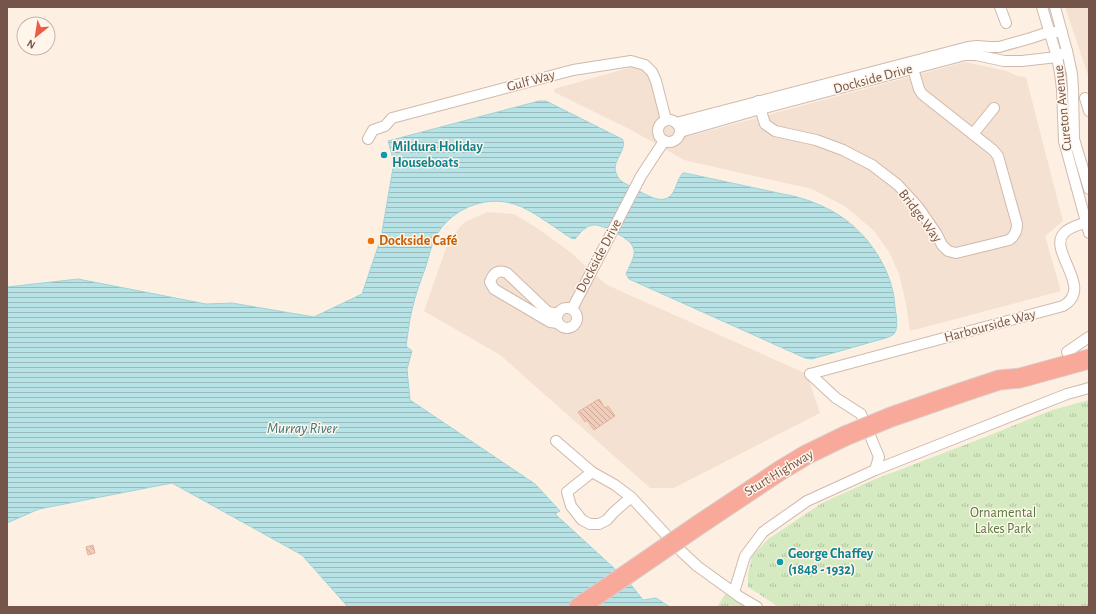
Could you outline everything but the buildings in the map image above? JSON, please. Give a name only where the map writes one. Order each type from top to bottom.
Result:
[{"type":"highway","name":"Sturt Highway","points":[[1000,380],[1013,371],[1089,346]]},
{"type":"highway","name":"Sturt Highway","points":[[579,607],[781,470],[806,455],[845,436],[891,417],[1000,380],[1020,378],[1089,359]]},
{"type":"street","points":[[1000,7],[1006,23]]},
{"type":"street","name":"Cureton Avenue","points":[[1042,7],[1057,57],[1062,82],[1064,141],[1088,222],[1089,233]]},
{"type":"street","name":"Cureton Avenue","points":[[1055,7],[1067,51],[1073,81],[1074,139],[1089,189]]},
{"type":"street","name":"Dockside Drive","points":[[674,125],[759,105],[912,65],[968,47],[999,47],[1049,32],[1062,32]]},
{"type":"street","name":"Dockside Drive","points":[[912,65],[968,54],[1004,61],[1028,61],[1057,57],[1067,51]]},
{"type":"street","name":"Gulf Way","points":[[368,139],[373,130],[385,126],[392,118],[573,70],[631,61],[645,65],[652,72],[674,125]]},
{"type":"street","name":"Bridge Way","points":[[759,105],[765,124],[775,131],[816,140],[844,150],[872,165],[898,185],[918,207],[948,252],[956,253],[1009,240],[1012,238],[1017,229],[1017,224],[998,156],[993,150],[922,94],[919,89],[912,65]]},
{"type":"street","name":"Cureton Avenue","points":[[1085,98],[1089,111]]},
{"type":"street","points":[[973,134],[994,108]]},
{"type":"street","points":[[660,124],[674,125],[677,139],[674,141],[664,141],[658,131],[660,124]]},
{"type":"street","name":"Dockside Drive","points":[[572,308],[641,176],[664,141]]},
{"type":"street","name":"Harbourside Way","points":[[875,470],[879,457],[861,414],[836,398],[810,374],[1064,306],[1072,300],[1074,290],[1073,282],[1061,248],[1060,238],[1068,229],[1088,222]]},
{"type":"street","points":[[558,319],[550,322],[494,289],[490,282],[492,276],[496,272],[503,271],[507,273],[548,312],[558,319],[562,327],[573,327],[577,323],[578,317],[572,308],[566,308],[561,310],[558,319]]},
{"type":"street","points":[[1067,352],[1089,337]]},
{"type":"street","points":[[734,592],[745,556],[763,532],[807,501],[875,470],[1067,394],[1089,388]]},
{"type":"street","points":[[556,441],[592,472],[615,485],[631,497],[697,566],[757,607]]},
{"type":"street","points":[[592,472],[567,492],[571,506],[582,520],[590,524],[599,524],[607,520],[631,497]]},
{"type":"shaded area","points":[[1065,7],[1089,7],[1089,78]]},
{"type":"shaded area","points":[[965,62],[1007,71],[1017,76],[1026,77],[1063,221],[1045,236],[1061,291],[910,331],[899,274],[889,252],[874,231],[846,207],[812,189],[684,160],[633,131],[554,92],[554,89],[635,66],[645,70],[649,75],[660,119],[689,136]]},
{"type":"shaded area","points":[[487,212],[514,214],[537,228],[569,251],[607,285],[807,374],[820,413],[674,488],[650,488],[500,355],[424,311],[447,245],[465,222]]},
{"type":"green space","name":"Ornamental Lakes Park","points":[[1089,400],[1089,607],[779,607],[748,587],[748,574],[752,556],[768,539],[822,503],[873,480],[1052,410]]},
{"type":"green space","points":[[726,593],[746,607],[717,607]]},
{"type":"water","name":"Murray River","points":[[539,101],[546,101],[622,139],[624,143],[615,168],[617,175],[621,181],[651,197],[666,199],[672,195],[679,179],[683,173],[685,173],[797,197],[832,211],[859,231],[877,254],[884,266],[893,293],[897,321],[896,331],[894,334],[889,337],[812,359],[805,358],[629,279],[626,274],[634,256],[632,245],[620,235],[598,225],[588,226],[575,239],[571,238],[521,206],[494,201],[484,202],[465,208],[449,220],[439,231],[432,245],[416,293],[409,323],[406,346],[412,351],[407,369],[410,400],[535,484],[560,511],[555,514],[628,581],[643,600],[656,598],[670,607],[348,607],[302,555],[172,483],[39,509],[7,523],[7,287],[78,279],[206,304],[232,303],[314,317],[362,294],[381,238],[394,162],[388,141]]},
{"type":"place","name":"Mildura Holiday Houseboats","points":[[384,155]]},
{"type":"place","name":"Dockside Café","points":[[371,241]]},
{"type":"place","name":"George Chaffey (1848 - 1932)","points":[[780,562]]}]
